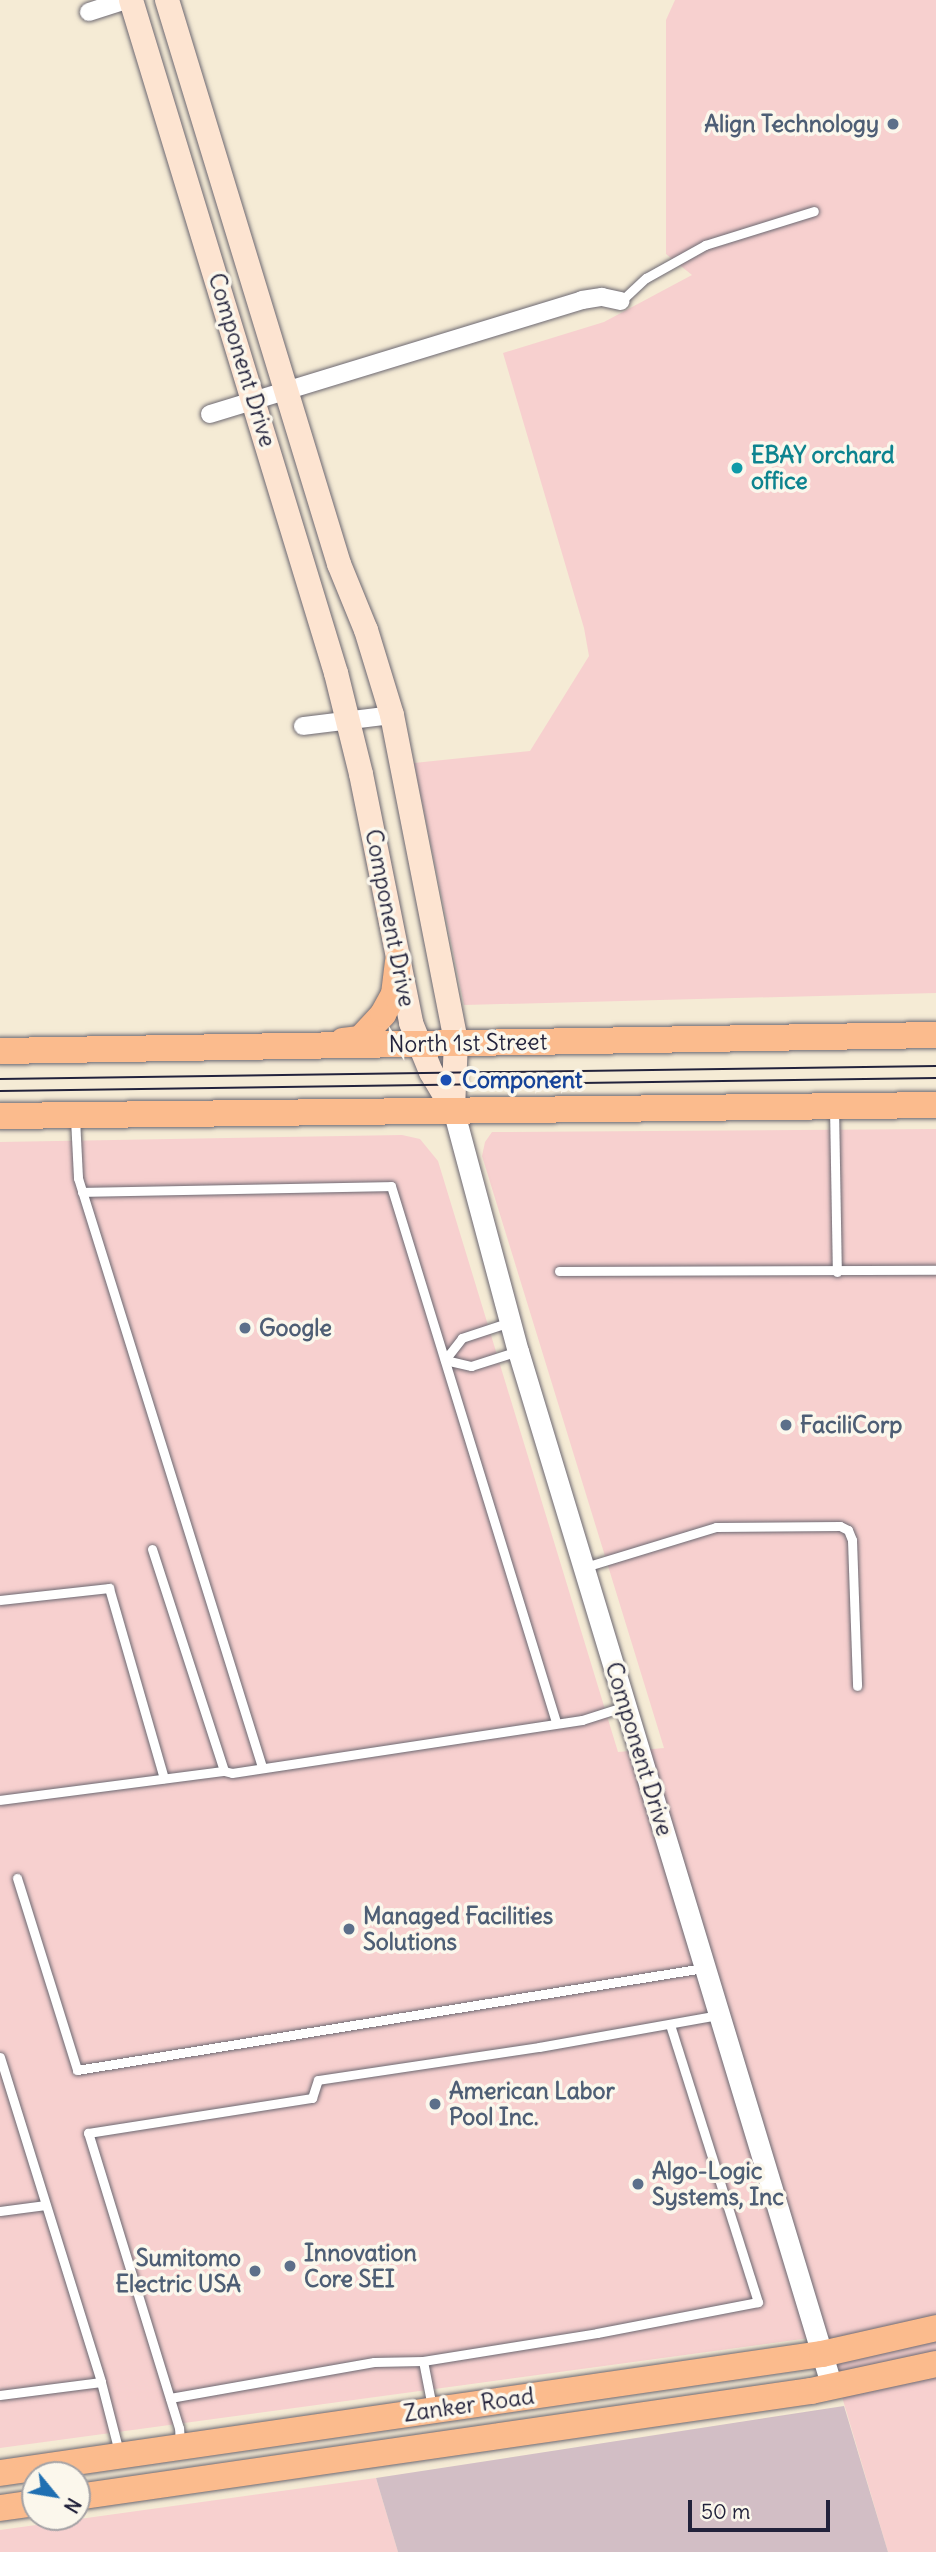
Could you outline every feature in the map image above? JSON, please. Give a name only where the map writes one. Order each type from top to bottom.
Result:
[{"type":"main road","name":"Component Drive","points":[[129,0],[254,401],[348,720],[418,1044],[453,1109]]},
{"type":"main road","name":"Component Drive","points":[[167,0],[339,564],[370,642],[392,715],[456,1042],[453,1109]]},
{"type":"main road","points":[[314,1045],[360,1039],[373,1028],[394,994],[398,961]]},
{"type":"main road","name":"North 1st Street","points":[[0,1051],[936,1035]]},
{"type":"main road","points":[[0,1116],[936,1105]]},
{"type":"main road","name":"Zanker Road","points":[[0,2473],[822,2354],[936,2328]]},
{"type":"main road","name":"Zanker Road","points":[[91,2495],[832,2387],[936,2364]]},
{"type":"main road","points":[[0,2508],[21,2505]]},
{"type":"street","points":[[89,12],[129,0]]},
{"type":"street","points":[[210,414],[582,300],[602,297],[621,301]]},
{"type":"street","points":[[303,726],[392,715]]},
{"type":"street","name":"Component Drive","points":[[453,1109],[518,1350],[832,2387]]},
{"type":"lane","points":[[621,301],[646,278],[705,245],[814,211]]},
{"type":"lane","points":[[834,1106],[837,1272]]},
{"type":"lane","points":[[75,1115],[78,1178],[82,1192],[262,1767]]},
{"type":"lane","points":[[82,1192],[391,1186],[556,1722]]},
{"type":"lane","points":[[559,1271],[936,1270]]},
{"type":"lane","points":[[445,1360],[462,1338],[510,1322]]},
{"type":"lane","points":[[445,1360],[471,1366],[518,1350]]},
{"type":"lane","points":[[585,1567],[716,1527],[839,1526],[848,1530],[852,1541],[857,1686]]},
{"type":"lane","points":[[152,1549],[224,1771]]},
{"type":"lane","points":[[0,1600],[109,1588],[164,1778]]},
{"type":"lane","points":[[0,1800],[224,1771],[232,1773],[582,1720],[626,1706]]},
{"type":"lane","points":[[17,1878],[77,2070],[705,1967]]},
{"type":"lane","points":[[180,2446],[170,2398],[89,2133],[312,2098],[318,2080],[719,2015]]},
{"type":"lane","points":[[170,2398],[374,2362],[423,2361],[597,2333],[758,2302],[670,2025]]},
{"type":"lane","points":[[0,2057],[101,2382],[120,2455]]},
{"type":"lane","points":[[0,2211],[46,2205]]},
{"type":"lane","points":[[423,2361],[433,2411]]},
{"type":"lane","points":[[0,2395],[101,2382]]},
{"type":"shaded area","points":[[675,0],[936,0],[936,993],[464,1005],[414,763],[530,751],[589,656],[584,628],[503,353],[604,322],[692,275],[666,254],[666,20]]},
{"type":"shaded area","points":[[936,1129],[936,2552],[888,2552],[824,2336],[0,2448],[0,1142],[402,1135],[420,1139],[438,1161],[618,1752],[664,1748],[482,1156],[485,1142],[492,1132]]},
{"type":"shaded area","points":[[844,2406],[888,2552],[398,2552],[376,2478]]},
{"type":"shaded area","points":[[376,2478],[398,2552],[0,2552],[0,2530],[21,2527],[21,2531],[91,2531],[91,2517]]},
{"type":"tram line","points":[[0,1079],[936,1066]]},
{"type":"tram line","points":[[0,1091],[936,1078]]},
{"type":"place","name":"Align Technology","points":[[893,124]]},
{"type":"place","name":"EBAY orchard office","points":[[737,468]]},
{"type":"place","name":"Component","points":[[446,1080]]},
{"type":"place","name":"Google","points":[[245,1328]]},
{"type":"place","name":"FaciliCorp","points":[[786,1425]]},
{"type":"place","name":"Managed Facilities Solutions","points":[[349,1929]]},
{"type":"place","name":"American Labor Pool Inc.","points":[[435,2104]]},
{"type":"place","name":"Algo-Logic Systems, Inc","points":[[638,2184]]},
{"type":"place","name":"Innovation Core SEI","points":[[290,2266]]},
{"type":"place","name":"Sumitomo Electric USA","points":[[255,2271]]}]
